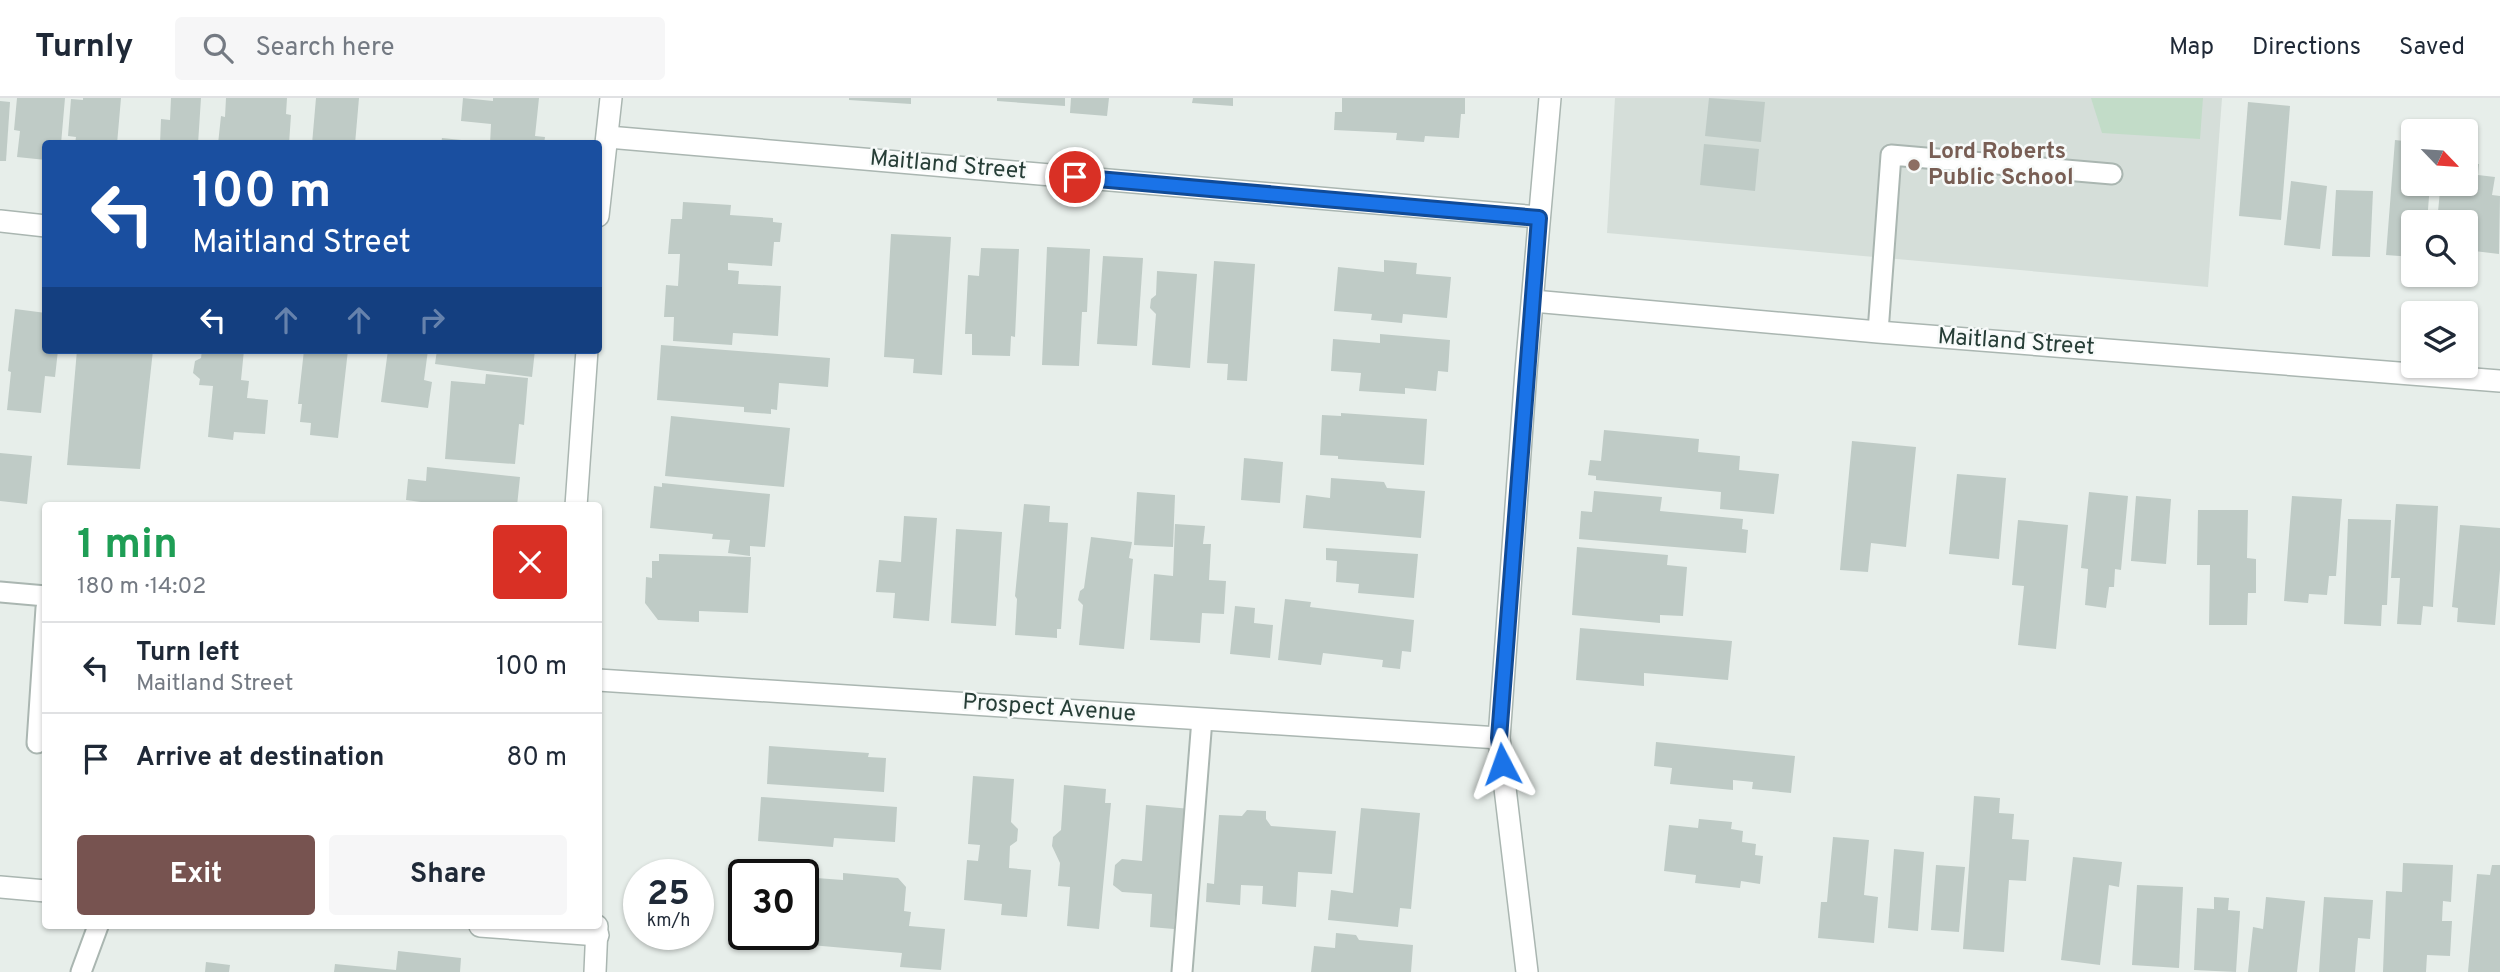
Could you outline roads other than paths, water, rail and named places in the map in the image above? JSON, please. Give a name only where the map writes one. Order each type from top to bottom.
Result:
[{"type":"street","points":[[602,184],[611,98]]},
{"type":"street","points":[[1527,972],[1499,738],[1550,98]]},
{"type":"street","name":"Maitland Street","points":[[608,137],[1539,218]]},
{"type":"street","points":[[0,221],[42,226]]},
{"type":"street","name":"Maitland Street","points":[[1533,301],[1878,332],[2500,381]]},
{"type":"street","points":[[576,502],[587,354]]},
{"type":"street","name":"Prospect Avenue","points":[[602,680],[1499,738]]},
{"type":"street","points":[[0,887],[42,891]]},
{"type":"street","points":[[551,929],[598,931],[595,972]]},
{"type":"lane","points":[[1878,332],[1891,155],[2112,174]]},
{"type":"lane","points":[[0,592],[42,596]]},
{"type":"lane","points":[[37,743],[42,668]]},
{"type":"lane","points":[[1182,972],[1202,719]]},
{"type":"lane","points":[[81,972],[97,929]]},
{"type":"place","name":"Lord Roberts Public School","points":[[1914,165]]}]
